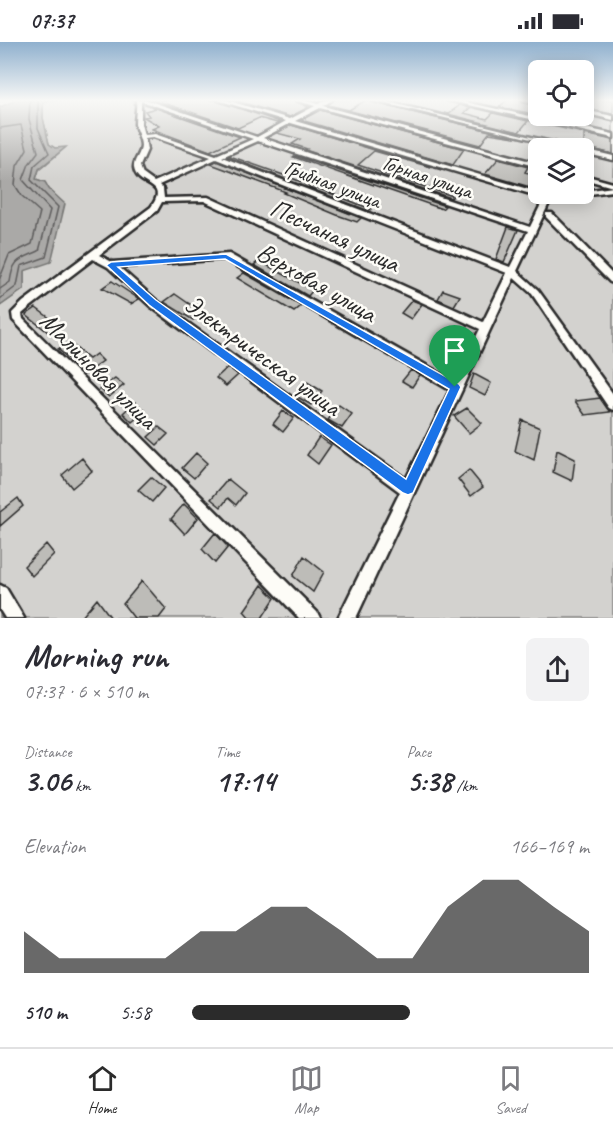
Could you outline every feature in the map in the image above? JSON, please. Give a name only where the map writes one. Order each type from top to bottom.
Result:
[{"type":"street","points":[[141,127],[144,146],[137,163],[137,170],[161,193],[161,200]]},
{"type":"street","name":"Горная улица","points":[[224,127],[531,230]]},
{"type":"street","points":[[154,185],[280,127]]},
{"type":"street","points":[[311,127],[528,191]]},
{"type":"street","points":[[397,127],[528,162]]},
{"type":"street","points":[[485,127],[531,138]]},
{"type":"street","points":[[571,127],[613,136]]},
{"type":"street","name":"Грибная улица","points":[[141,137],[153,135],[216,157],[511,271]]},
{"type":"street","points":[[594,153],[613,158]]},
{"type":"street","points":[[594,180],[613,187]]},
{"type":"street","points":[[594,191],[613,187]]},
{"type":"street","name":"Песчаная улица","points":[[161,200],[205,199],[487,328]]},
{"type":"street","name":"Малиновая улица","points":[[161,200],[154,209],[94,256],[26,305],[17,313],[18,320],[311,618]]},
{"type":"street","points":[[347,618],[455,387],[487,328],[511,271],[544,204]]},
{"type":"street","points":[[549,215],[613,280]]},
{"type":"street","name":"Электрическая улица","points":[[94,256],[111,265],[153,303],[408,489]]},
{"type":"street","name":"Верховая улица","points":[[111,265],[226,256],[455,387]]},
{"type":"street","points":[[511,271],[535,292],[613,404]]},
{"type":"street","points":[[0,594],[15,618]]},
{"type":"shaded area","points":[[45,127],[613,127],[613,618],[0,618],[0,306],[24,289],[24,271],[49,189],[45,182],[36,179],[39,170],[65,148],[55,148],[49,144]]},
{"type":"water","points":[[0,127],[45,127],[49,144],[55,148],[66,147],[39,169],[36,179],[45,182],[65,204],[51,262],[24,271],[24,289],[0,306]]},
{"type":"building","points":[[157,127],[211,127],[240,137],[210,151],[152,129]]},
{"type":"building","points":[[288,127],[297,127],[445,171],[374,151],[358,165],[453,196],[451,198],[305,150],[307,149],[292,144],[300,139],[277,133]]},
{"type":"building","points":[[324,127],[382,127],[464,149],[453,165]]},
{"type":"building","points":[[411,127],[473,127],[515,137],[489,133],[480,145]]},
{"type":"building","points":[[499,127],[523,127],[519,132]]},
{"type":"building","points":[[584,134],[613,140],[613,154],[594,149],[594,138],[584,138]]},
{"type":"building","points":[[228,157],[371,209],[369,211]]},
{"type":"building","points":[[293,157],[445,206],[442,209]]},
{"type":"building","points":[[498,159],[528,167],[525,172],[528,173],[528,186],[485,174]]},
{"type":"building","points":[[216,161],[361,218],[357,222],[337,215],[284,193],[286,192],[211,164]]},
{"type":"building","points":[[508,227],[518,230],[504,262],[496,259]]},
{"type":"building","points":[[259,261],[313,290],[308,296],[254,265]]},
{"type":"building","points":[[244,273],[301,306],[294,312],[237,278]]},
{"type":"building","points":[[112,281],[139,299],[131,304],[102,288]]},
{"type":"building","points":[[443,290],[460,296],[454,306],[438,299]]},
{"type":"building","points":[[175,294],[202,312],[193,320],[164,302]]},
{"type":"building","points":[[412,300],[422,304],[411,319],[401,313]]},
{"type":"building","points":[[36,308],[59,325],[48,332],[26,315]]},
{"type":"building","points":[[69,342],[89,359],[96,354],[103,361],[85,374],[58,349]]},
{"type":"building","points":[[228,367],[238,375],[226,386],[216,378]]},
{"type":"building","points":[[411,370],[420,375],[412,387],[402,381]]},
{"type":"building","points":[[474,374],[491,383],[485,396],[469,388]]},
{"type":"building","points":[[115,378],[124,385],[109,397],[100,389]]},
{"type":"building","points":[[307,382],[322,391],[311,405],[296,396]]},
{"type":"building","points":[[600,398],[610,412],[585,415],[575,401]]},
{"type":"building","points":[[135,402],[145,411],[132,422],[123,413]]},
{"type":"building","points":[[339,405],[352,414],[342,428],[328,420]]},
{"type":"building","points":[[467,408],[482,423],[469,433],[454,416]]},
{"type":"building","points":[[283,411],[294,418],[283,432],[273,424]]},
{"type":"building","points":[[522,420],[540,428],[534,460],[515,451]]},
{"type":"building","points":[[159,427],[168,434],[157,445],[148,437]]},
{"type":"building","points":[[319,437],[331,445],[318,464],[307,455]]},
{"type":"building","points":[[557,450],[575,459],[572,481],[553,472]]},
{"type":"building","points":[[196,453],[207,463],[194,478],[182,468]]},
{"type":"building","points":[[82,458],[92,471],[72,488],[62,475]]},
{"type":"building","points":[[469,470],[483,487],[471,496],[458,479]]},
{"type":"building","points":[[151,477],[164,488],[152,502],[138,490]]},
{"type":"building","points":[[228,479],[245,493],[236,505],[228,498],[221,507],[211,499]]},
{"type":"building","points":[[18,498],[23,506],[0,526],[0,512]]},
{"type":"building","points":[[184,504],[198,518],[185,534],[171,519]]},
{"type":"building","points":[[215,533],[228,547],[215,563],[202,549]]},
{"type":"building","points":[[46,544],[54,554],[32,576],[24,566]]},
{"type":"building","points":[[304,556],[324,572],[313,592],[293,576]]},
{"type":"building","points":[[142,581],[166,609],[159,618],[134,618],[123,604]]},
{"type":"building","points":[[262,585],[275,598],[262,618],[250,618],[244,611]]},
{"type":"building","points":[[97,599],[111,618],[81,618]]},
{"type":"route","points":[[226,256],[455,387],[408,489],[153,303],[111,265],[226,256]]}]
